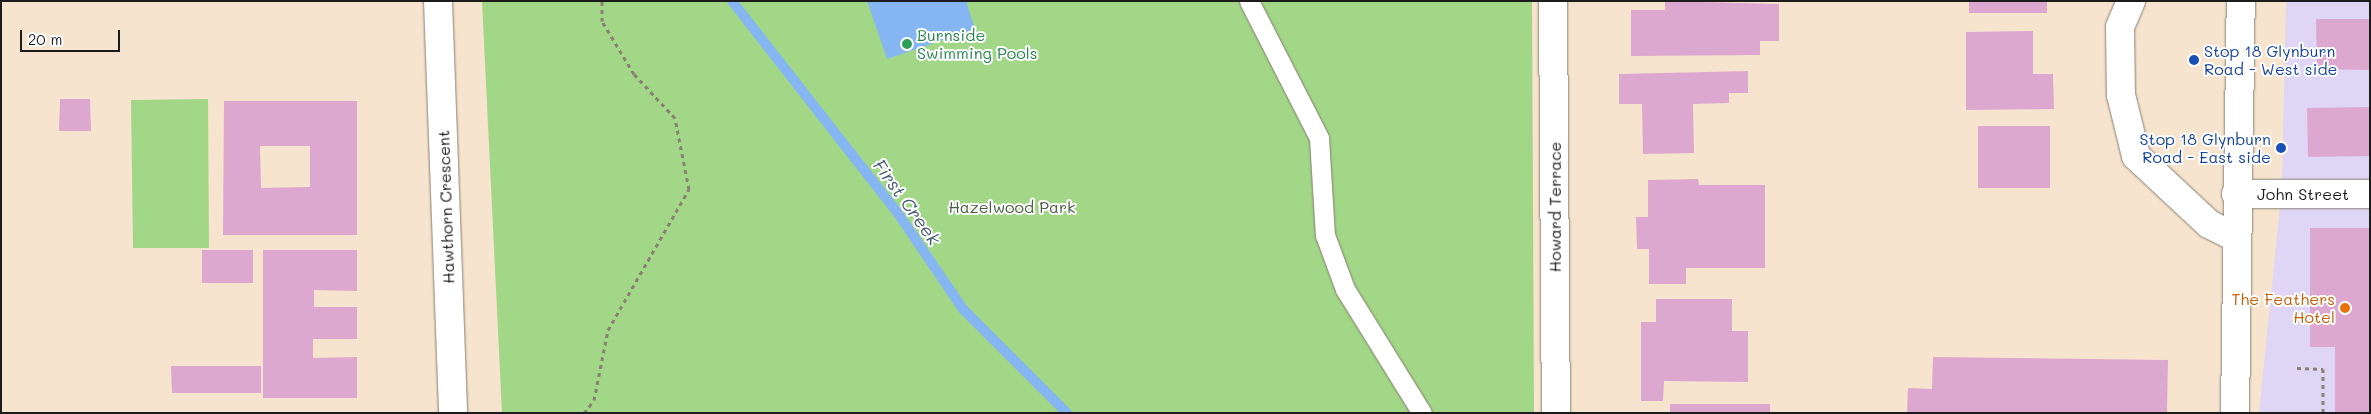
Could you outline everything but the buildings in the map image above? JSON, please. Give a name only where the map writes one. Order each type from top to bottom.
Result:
[{"type":"street","name":"Hawthorn Crescent","points":[[438,1],[453,413]]},
{"type":"street","name":"Howard Terrace","points":[[1553,1],[1556,413]]},
{"type":"street","points":[[2131,1],[2120,28],[2121,95],[2136,156],[2209,224],[2236,238]]},
{"type":"street","points":[[2235,413],[2236,194],[2240,1]]},
{"type":"street","name":"John Street","points":[[2236,194],[2370,194]]},
{"type":"lane","points":[[1249,1],[1319,138],[1325,235],[1345,289],[1422,413]]},
{"type":"path","points":[[584,413],[594,400],[608,330],[689,189],[675,118],[634,74],[602,21],[602,1]]},
{"type":"path","points":[[2297,368],[2323,369],[2323,413]]},
{"type":"shaded area","points":[[2286,1],[2370,1],[2370,413],[2259,413],[2282,186]]},
{"type":"green space","name":"Hazelwood Park","points":[[482,1],[1532,1],[1534,413],[502,413]]},
{"type":"green space","points":[[208,99],[209,248],[133,248],[131,100]]},
{"type":"water","name":"Burnside Swimming Pools","points":[[867,1],[966,1],[975,29],[887,59]]},
{"type":"waterway","name":"First Creek","points":[[732,1],[897,212],[963,309],[1067,413]]},
{"type":"place","name":"Burnside Swimming Pools","points":[[907,44]]},
{"type":"place","name":"Stop 18 Glynburn Road - West side","points":[[2194,60]]},
{"type":"place","name":"Stop 18 Glynburn Road - East side","points":[[2281,148]]},
{"type":"place","name":"The Feathers Hotel","points":[[2345,308]]}]
